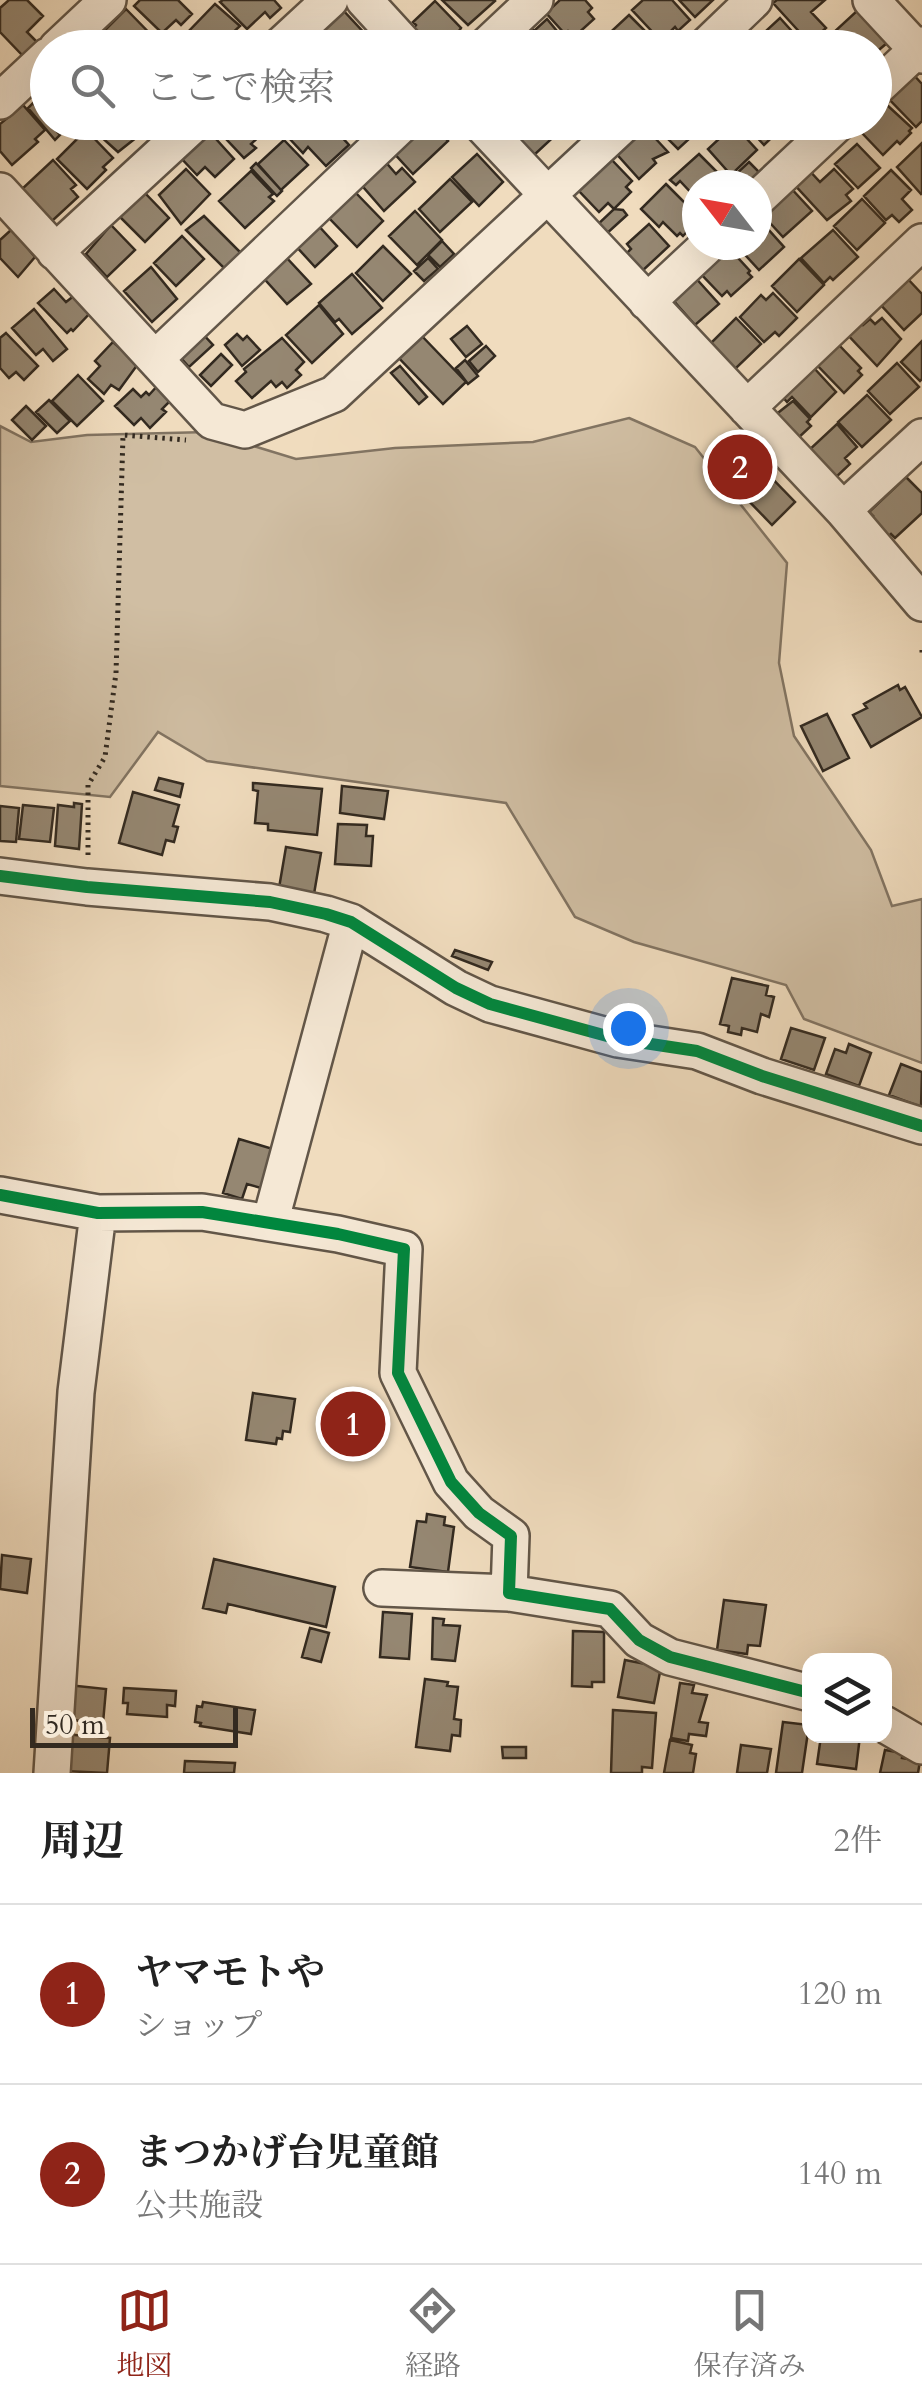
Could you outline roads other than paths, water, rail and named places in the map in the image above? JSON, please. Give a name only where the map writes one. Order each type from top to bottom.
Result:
[{"type":"street","points":[[76,30],[108,0]]},
{"type":"street","points":[[298,30],[330,0]]},
{"type":"street","points":[[364,0],[392,30]]},
{"type":"street","points":[[503,30],[535,0]]},
{"type":"street","points":[[723,30],[754,0]]},
{"type":"street","points":[[871,0],[920,50],[892,74]]},
{"type":"street","points":[[0,101],[30,73]]},
{"type":"street","points":[[55,252],[176,140]]},
{"type":"street","points":[[155,359],[385,140]]},
{"type":"street","points":[[496,140],[843,510],[922,603]]},
{"type":"street","points":[[0,191],[212,421],[245,430],[334,394],[607,140]]},
{"type":"street","points":[[772,185],[820,140]]},
{"type":"street","points":[[747,408],[922,242]]},
{"type":"street","points":[[647,302],[692,260]]},
{"type":"street","points":[[843,510],[922,438]]},
{"type":"street","points":[[0,876],[270,902],[351,922],[456,988],[490,1004],[618,1039],[697,1051],[762,1076],[922,1126]]},
{"type":"street","points":[[270,1223],[351,922]]},
{"type":"street","points":[[0,1195],[98,1214],[202,1212],[404,1249],[398,1373],[451,1482],[479,1513],[511,1536],[509,1594]]},
{"type":"street","points":[[52,1773],[76,1392],[98,1214]]},
{"type":"street","points":[[382,1588],[509,1594],[610,1609],[640,1640],[670,1658],[802,1691]]},
{"type":"street","points":[[892,1729],[922,1746]]},
{"type":"place","name":"まつかげ台児童館","points":[[740,467]]},
{"type":"place","name":"ヤマモトや","points":[[353,1424]]}]
